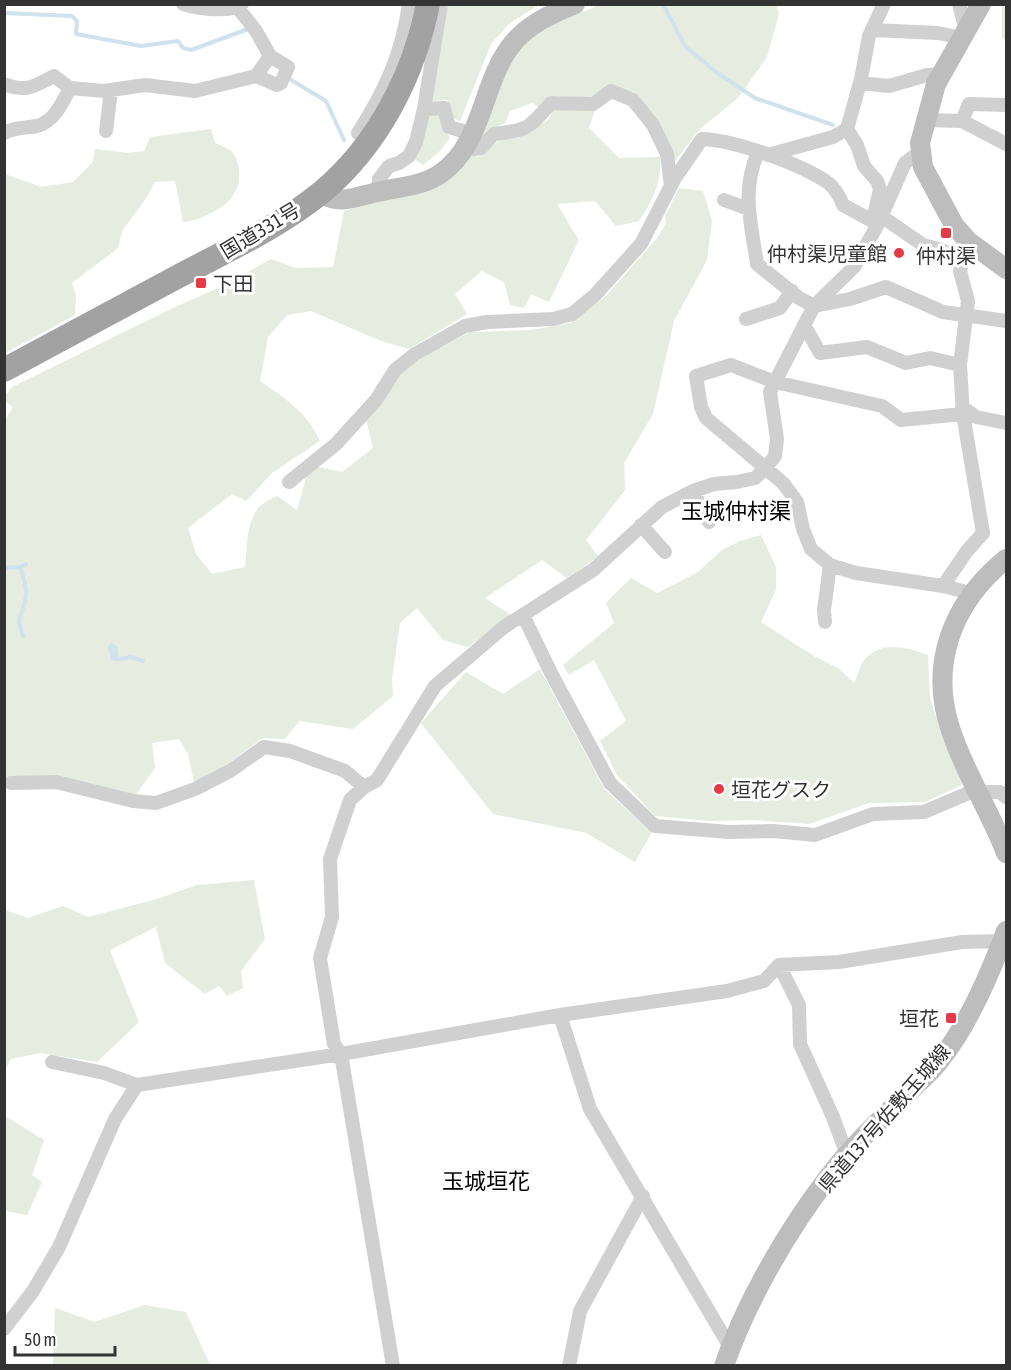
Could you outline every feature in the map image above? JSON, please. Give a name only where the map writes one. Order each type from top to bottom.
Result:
[{"type":"highway","name":"国道331号","points":[[4,370],[259,233],[321,193],[349,166],[394,100],[417,47],[428,4]]},
{"type":"main road","points":[[321,193],[338,200],[416,184],[438,176],[450,166],[468,142],[498,66],[510,45],[547,16],[575,4]]},
{"type":"main road","points":[[981,4],[936,84],[920,143],[920,153],[923,167],[966,250],[1006,269]]},
{"type":"main road","points":[[1006,560],[971,593],[954,624],[945,647],[943,666],[944,703],[951,731],[1006,853]]},
{"type":"main road","name":"県道137号佐敷玉城線","points":[[727,1356],[750,1304],[772,1263],[827,1178],[940,1060],[968,1016],[1005,936]]},
{"type":"street","points":[[4,84],[18,90],[30,88],[54,76],[70,88],[104,92],[145,85],[195,91],[256,76],[277,85],[281,83],[288,67],[270,56],[240,6],[207,9],[183,4]]},
{"type":"street","points":[[358,133],[377,103],[394,67],[409,4]]},
{"type":"street","points":[[378,192],[379,179],[389,166],[409,156],[416,142],[424,109],[441,4]]},
{"type":"street","points":[[884,4],[872,30],[864,56],[860,83],[847,129],[833,136],[763,154],[750,170],[747,203],[757,264],[799,298],[814,306],[850,299],[886,287],[943,312],[1006,321]]},
{"type":"street","points":[[872,30],[964,34],[959,4]]},
{"type":"street","points":[[256,76],[270,56]]},
{"type":"street","points":[[860,83],[890,86],[927,75],[942,74]]},
{"type":"street","points":[[4,133],[40,126],[57,113],[70,88]]},
{"type":"street","points":[[106,131],[111,90]]},
{"type":"street","points":[[424,109],[444,108],[449,128],[463,131],[474,149],[481,148],[494,134],[516,132],[531,125],[551,103],[593,104],[611,92],[633,100],[653,125],[667,154],[671,186]]},
{"type":"street","points":[[962,121],[969,104],[1006,105]]},
{"type":"street","points":[[926,120],[962,121],[1006,144]]},
{"type":"street","points":[[847,129],[857,145],[864,165],[877,181],[880,189],[877,220]]},
{"type":"street","points":[[289,482],[336,444],[376,400],[395,370],[415,354],[465,326],[487,322],[553,319],[572,314],[595,295],[640,244],[671,186],[702,139],[717,140],[780,159],[828,183],[839,195],[843,205],[923,245],[939,249],[966,250],[960,272],[968,301],[960,365],[963,410],[984,533],[967,551],[943,586]]},
{"type":"street","points":[[393,1365],[341,1054],[334,1044],[320,958],[332,916],[330,859],[350,800],[376,780],[435,686],[465,658],[504,627],[593,570],[662,507],[693,491],[714,484],[737,483],[755,478],[765,469],[774,456],[777,439],[770,392],[814,306],[854,267],[905,163],[920,153]]},
{"type":"street","points":[[724,200],[749,209]]},
{"type":"street","points":[[747,319],[780,308],[792,291]]},
{"type":"street","points":[[804,325],[820,353],[867,347],[906,363],[930,358],[960,365]]},
{"type":"street","points":[[971,593],[943,586],[856,573],[830,565],[811,549],[803,529],[797,502],[783,483],[706,418],[701,408],[696,376],[731,365],[775,382],[882,406],[901,420],[963,410],[976,417],[1006,423]]},
{"type":"street","points":[[693,491],[709,522]]},
{"type":"street","points":[[641,525],[664,552]]},
{"type":"street","points":[[825,622],[824,610],[830,565]]},
{"type":"street","points":[[523,615],[551,673],[610,783],[655,826],[729,832],[772,831],[815,835],[873,814],[924,812],[977,791],[1000,792],[1006,797]]},
{"type":"street","points":[[11,783],[56,783],[133,801],[156,803],[195,789],[230,771],[264,747],[290,751],[345,771],[364,787]]},
{"type":"street","points":[[52,1062],[104,1073],[137,1085],[341,1054],[560,1015],[727,991],[764,981],[779,965],[839,962],[1005,936]]},
{"type":"street","points":[[779,965],[799,1005],[800,1044],[834,1117],[847,1155]]},
{"type":"street","points":[[560,1015],[591,1109],[643,1196],[727,1356]]},
{"type":"street","points":[[4,1329],[33,1292],[59,1247],[115,1119],[137,1085]]},
{"type":"street","points":[[569,1365],[580,1311],[643,1196]]},
{"type":"shaded area","points":[[1002,4],[1006,5],[1006,42],[1002,37]]},
{"type":"shaded area","points":[[445,5],[539,5],[510,23],[491,44],[460,121],[454,118],[447,100],[432,101]]},
{"type":"shaded area","points":[[598,5],[776,5],[779,14],[767,57],[738,98],[701,128],[674,162],[657,122],[635,93],[608,86],[589,97],[549,96],[539,108],[532,103],[510,111],[505,123],[492,129],[480,142],[475,140],[497,90],[515,58],[526,44],[554,22]]},
{"type":"shaded area","points":[[554,110],[595,110],[589,128],[619,158],[660,157],[660,174],[656,191],[639,221],[616,226],[595,201],[557,204],[579,240],[549,302],[531,294],[524,308],[510,305],[504,282],[482,271],[455,294],[467,314],[409,349],[381,341],[311,311],[287,315],[268,337],[260,381],[302,414],[320,441],[272,473],[246,501],[232,494],[188,528],[196,554],[212,574],[245,567],[250,524],[258,509],[277,496],[297,510],[307,475],[319,467],[342,472],[373,448],[366,420],[400,374],[423,357],[470,332],[531,330],[570,323],[606,296],[657,238],[666,224],[665,216],[679,188],[703,191],[712,221],[707,260],[674,321],[653,414],[624,463],[625,490],[586,540],[598,556],[568,579],[542,560],[485,598],[511,615],[468,647],[443,640],[417,608],[400,623],[392,679],[393,696],[353,729],[299,721],[285,739],[263,738],[223,767],[194,782],[188,754],[179,739],[152,743],[155,768],[135,796],[10,778],[5,784],[4,421],[13,407],[5,402],[4,397],[12,387],[223,286],[271,259],[296,268],[333,267],[344,211],[424,190],[467,151],[477,157],[504,137],[527,134],[548,120]]},
{"type":"shaded area","points":[[439,113],[450,138],[439,152],[423,165],[414,159],[428,114]]},
{"type":"shaded area","points":[[211,129],[215,143],[230,151],[237,160],[239,182],[231,198],[213,212],[183,222],[175,181],[155,182],[122,231],[118,248],[72,283],[76,295],[75,315],[5,353],[5,174],[41,187],[73,182],[93,162],[95,149],[129,153],[144,151],[150,137]]},
{"type":"shaded area","points":[[761,535],[776,567],[776,590],[761,622],[814,656],[838,668],[854,683],[864,661],[880,649],[904,648],[928,655],[930,698],[944,742],[966,783],[925,802],[869,803],[809,824],[753,820],[710,821],[655,816],[617,775],[600,741],[626,721],[594,660],[569,675],[563,665],[614,623],[606,603],[631,578],[657,593],[698,572],[722,550],[740,541]]},
{"type":"shaded area","points":[[540,669],[605,790],[652,832],[635,862],[586,833],[493,814],[421,723],[466,672],[503,694]]},
{"type":"shaded area","points":[[254,880],[265,939],[241,971],[243,988],[227,996],[219,986],[205,994],[165,963],[156,927],[110,950],[139,1022],[97,1062],[40,1053],[11,1059],[5,1070],[5,910],[28,918],[63,906],[88,917],[157,899],[197,885]]},
{"type":"shaded area","points":[[5,1116],[44,1140],[32,1175],[42,1182],[27,1215],[5,1211]]},
{"type":"shaded area","points":[[144,1305],[186,1312],[210,1365],[53,1365],[55,1308],[95,1322]]},
{"type":"water","points":[[112,643],[117,646],[119,662],[111,660],[108,646]]},
{"type":"waterway","points":[[663,4],[685,46],[716,72],[755,98],[833,125]]},
{"type":"waterway","points":[[4,13],[72,16],[77,21],[76,34],[141,46],[178,41],[183,48],[191,50],[248,29]]},
{"type":"waterway","points":[[288,78],[326,101],[344,140]]},
{"type":"waterway","points":[[23,636],[20,618],[26,592],[20,567],[26,564]]},
{"type":"waterway","points":[[4,568],[20,567]]},
{"type":"waterway","points":[[119,659],[131,657],[143,661]]},
{"type":"place","name":"仲村渠","points":[[946,233]]},
{"type":"place","name":"仲村渠児童館","points":[[899,253]]},
{"type":"place","name":"下田","points":[[201,283]]},
{"type":"place","name":"垣花グスク","points":[[719,789]]},
{"type":"place","name":"垣花","points":[[951,1018]]},
{"type":"district","name":"玉城仲村渠","points":[[736,511]]},
{"type":"district","name":"玉城垣花","points":[[486,1181]]}]
